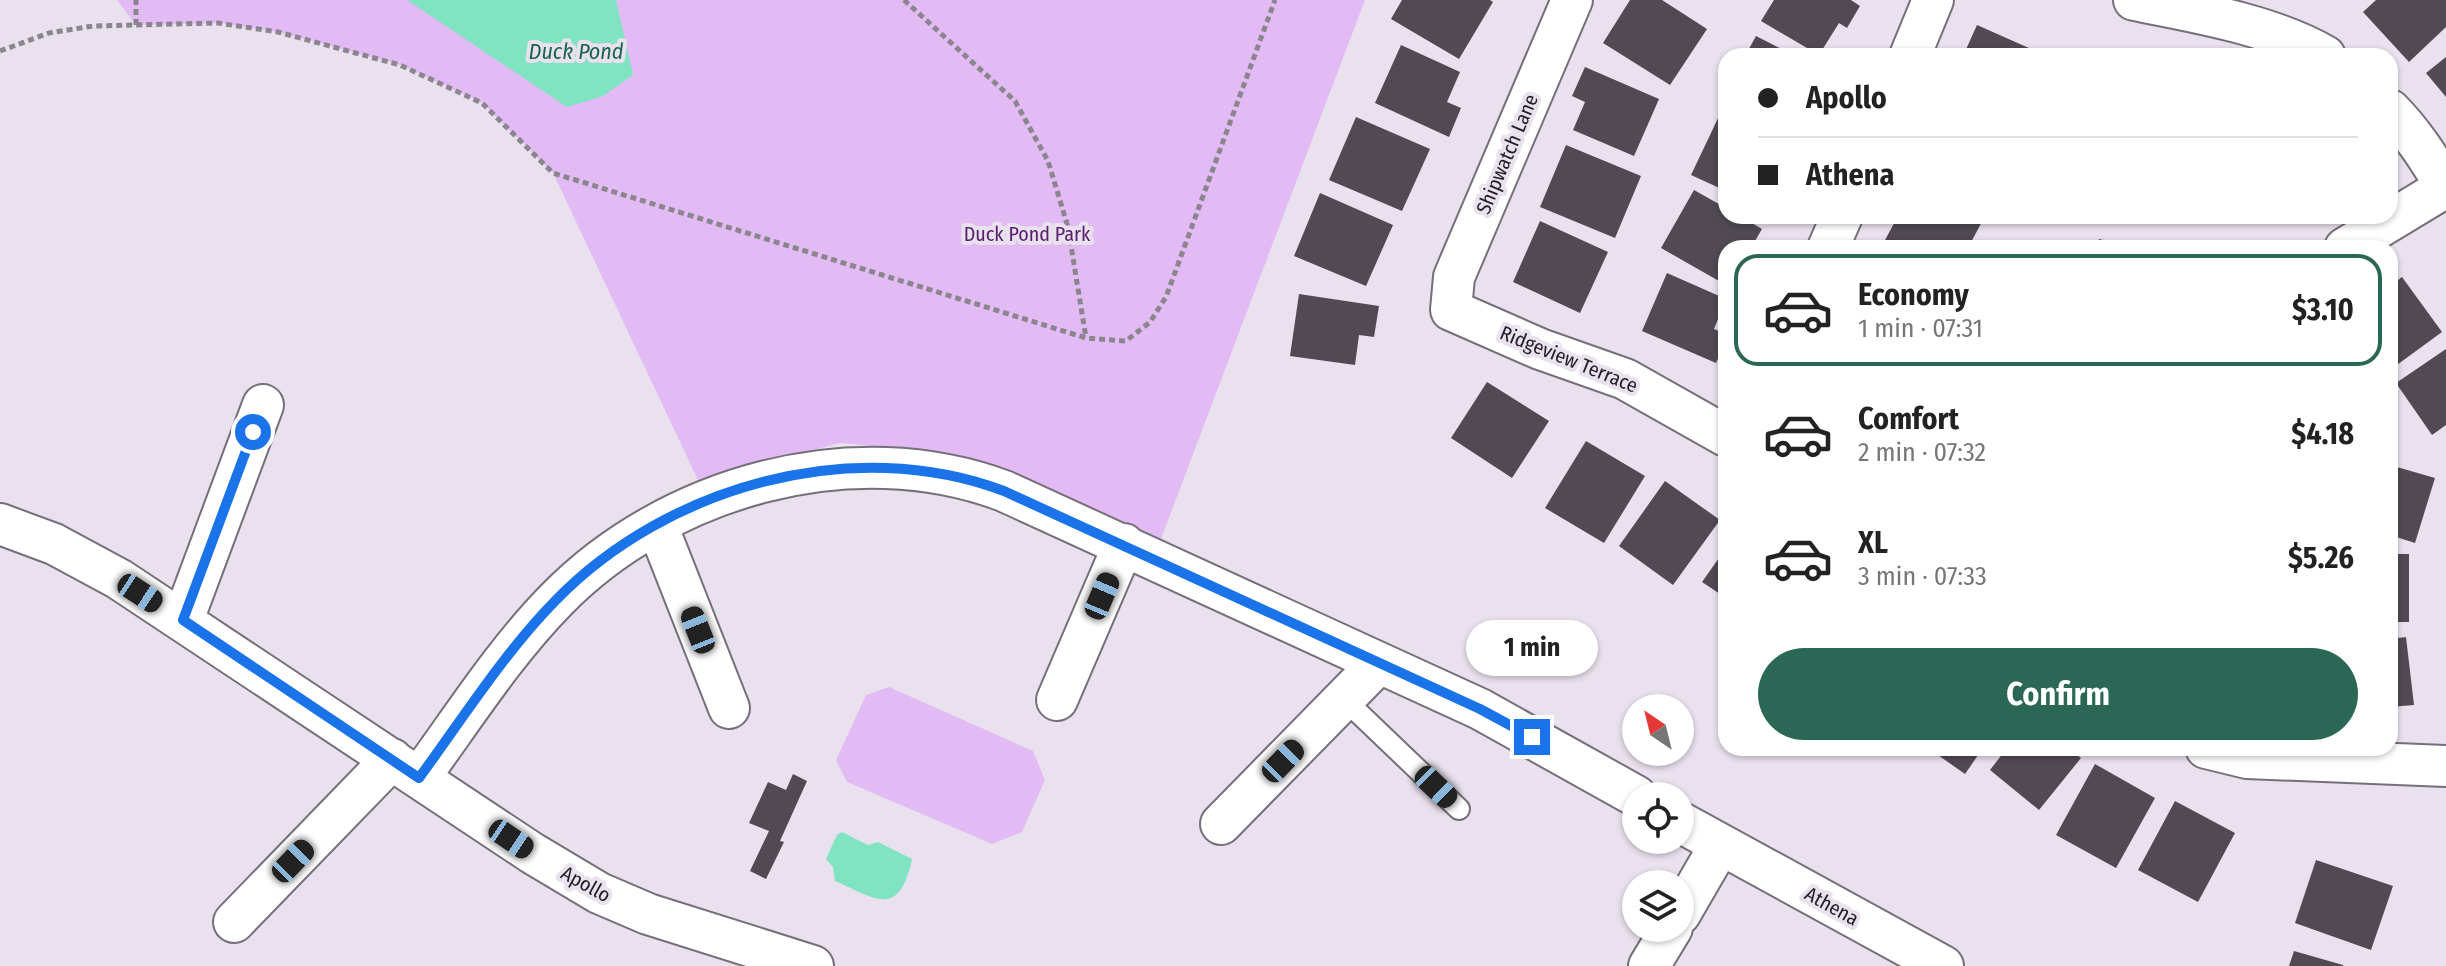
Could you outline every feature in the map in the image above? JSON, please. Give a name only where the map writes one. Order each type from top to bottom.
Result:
[{"type":"street","name":"Shipwatch Lane","points":[[1451,310],[1454,277],[1572,0]]},
{"type":"street","points":[[1913,48],[1933,0]]},
{"type":"street","points":[[2134,0],[2211,15],[2307,48]]},
{"type":"street","points":[[2398,120],[2429,157],[2446,187],[2398,216]]},
{"type":"street","points":[[2358,240],[2385,224]]},
{"type":"street","name":"Ridgeview Terrace","points":[[1451,310],[1540,349],[1625,379],[1718,431]]},
{"type":"street","points":[[183,620],[263,405]]},
{"type":"street","points":[[234,922],[405,768],[557,599],[609,555],[657,525],[711,499],[769,480],[824,471],[884,467],[978,481],[1124,544],[1480,709],[1622,788]]},
{"type":"street","name":"Apollo","points":[[1,525],[54,544],[119,579],[532,853],[599,893],[662,919],[720,953],[813,966]]},
{"type":"street","points":[[657,525],[729,708]]},
{"type":"street","points":[[1057,700],[1124,544]]},
{"type":"street","points":[[1221,824],[1379,663]]},
{"type":"street","points":[[2239,756],[2446,766]]},
{"type":"street","name":"Athena","points":[[1694,830],[1943,966]]},
{"type":"street","points":[[1694,890],[1720,845]]},
{"type":"street","points":[[1649,966],[1664,942]]},
{"type":"lane","points":[[1344,699],[1459,809]]},
{"type":"path","points":[[136,0],[136,25]]},
{"type":"path","points":[[904,0],[1015,101],[1048,161],[1068,227],[1086,338]]},
{"type":"path","points":[[0,51],[49,33],[93,26],[218,23],[278,32],[400,65],[482,103],[553,173],[1086,338],[1126,341],[1150,322],[1166,297],[1275,0]]},
{"type":"green space","name":"Duck Pond Park","points":[[117,0],[1365,0],[1159,544],[1018,474],[950,453],[840,443],[698,480],[553,173],[482,103],[400,65],[278,32],[218,23],[136,25]]},
{"type":"green space","points":[[889,687],[1033,751],[1045,780],[1022,832],[992,844],[847,782],[836,760],[866,695]]},
{"type":"water","name":"Duck Pond","points":[[407,0],[616,0],[633,75],[603,96],[567,107]]},
{"type":"water","points":[[842,832],[868,845],[878,842],[912,859],[907,878],[893,897],[874,898],[835,881],[833,867],[826,859],[837,835]]},
{"type":"building","points":[[1402,0],[1493,2],[1459,59],[1391,19]]},
{"type":"building","points":[[1630,0],[1662,0],[1707,29],[1670,85],[1603,43]]},
{"type":"building","points":[[1774,0],[1851,0],[1860,6],[1847,28],[1839,23],[1823,48],[1807,48],[1761,21]]},
{"type":"building","points":[[2376,0],[2446,0],[2446,27],[2409,62],[2363,12]]},
{"type":"building","points":[[1977,25],[2029,48],[1967,48]]},
{"type":"building","points":[[1756,36],[1779,48],[1749,48]]},
{"type":"building","points":[[1401,45],[1460,72],[1447,102],[1461,108],[1449,137],[1375,103]]},
{"type":"building","points":[[2446,57],[2446,97],[2426,73]]},
{"type":"building","points":[[1585,67],[1659,99],[1634,156],[1573,130],[1585,102],[1572,96]]},
{"type":"building","points":[[1356,117],[1430,149],[1402,211],[1329,180]]},
{"type":"building","points":[[1718,118],[1718,187],[1691,175]]},
{"type":"building","points":[[1566,145],[1641,176],[1615,238],[1540,207]]},
{"type":"building","points":[[1694,190],[1718,204],[1718,224],[1754,224],[1762,229],[1756,240],[1718,240],[1718,280],[1661,248]]},
{"type":"building","points":[[1320,193],[1393,225],[1366,286],[1294,256]]},
{"type":"building","points":[[1540,221],[1608,252],[1580,313],[1513,282]]},
{"type":"building","points":[[1894,224],[1981,224],[1972,240],[1885,240]]},
{"type":"building","points":[[1667,273],[1718,295],[1718,319],[1714,329],[1718,331],[1716,363],[1642,331]]},
{"type":"building","points":[[2402,277],[2442,332],[2398,364],[2398,280]]},
{"type":"building","points":[[1299,294],[1379,306],[1374,337],[1359,335],[1355,365],[1290,356]]},
{"type":"building","points":[[2446,349],[2446,425],[2432,435],[2398,382]]},
{"type":"building","points":[[1487,382],[1549,421],[1512,478],[1451,438]]},
{"type":"building","points":[[1586,441],[1645,476],[1604,543],[1545,508]]},
{"type":"building","points":[[2398,467],[2435,478],[2415,543],[2398,538]]},
{"type":"building","points":[[1665,481],[1718,519],[1673,585],[1619,546]]},
{"type":"building","points":[[2398,554],[2409,554],[2409,622],[2398,622]]},
{"type":"building","points":[[1718,559],[1718,593],[1702,582]]},
{"type":"building","points":[[2406,637],[2414,705],[2398,706],[2398,638]]},
{"type":"building","points":[[1939,756],[1977,756],[1965,774]]},
{"type":"building","points":[[2001,756],[2081,758],[2039,810],[1990,770]]},
{"type":"building","points":[[2095,764],[2155,798],[2116,868],[2056,835]]},
{"type":"building","points":[[793,774],[807,781],[766,879],[750,871],[769,831],[749,823],[768,782],[786,790]]},
{"type":"building","points":[[2175,801],[2235,833],[2198,902],[2138,870]]},
{"type":"building","points":[[2316,860],[2393,886],[2371,950],[2295,923]]},
{"type":"building","points":[[2294,951],[2343,965],[2343,966],[2289,966]]},
{"type":"route","points":[[253,432],[183,620],[419,778],[534,624],[557,599],[609,555],[682,512],[711,499],[769,480],[852,468],[918,470],[978,481],[1004,491],[1480,709],[1532,737]]}]
